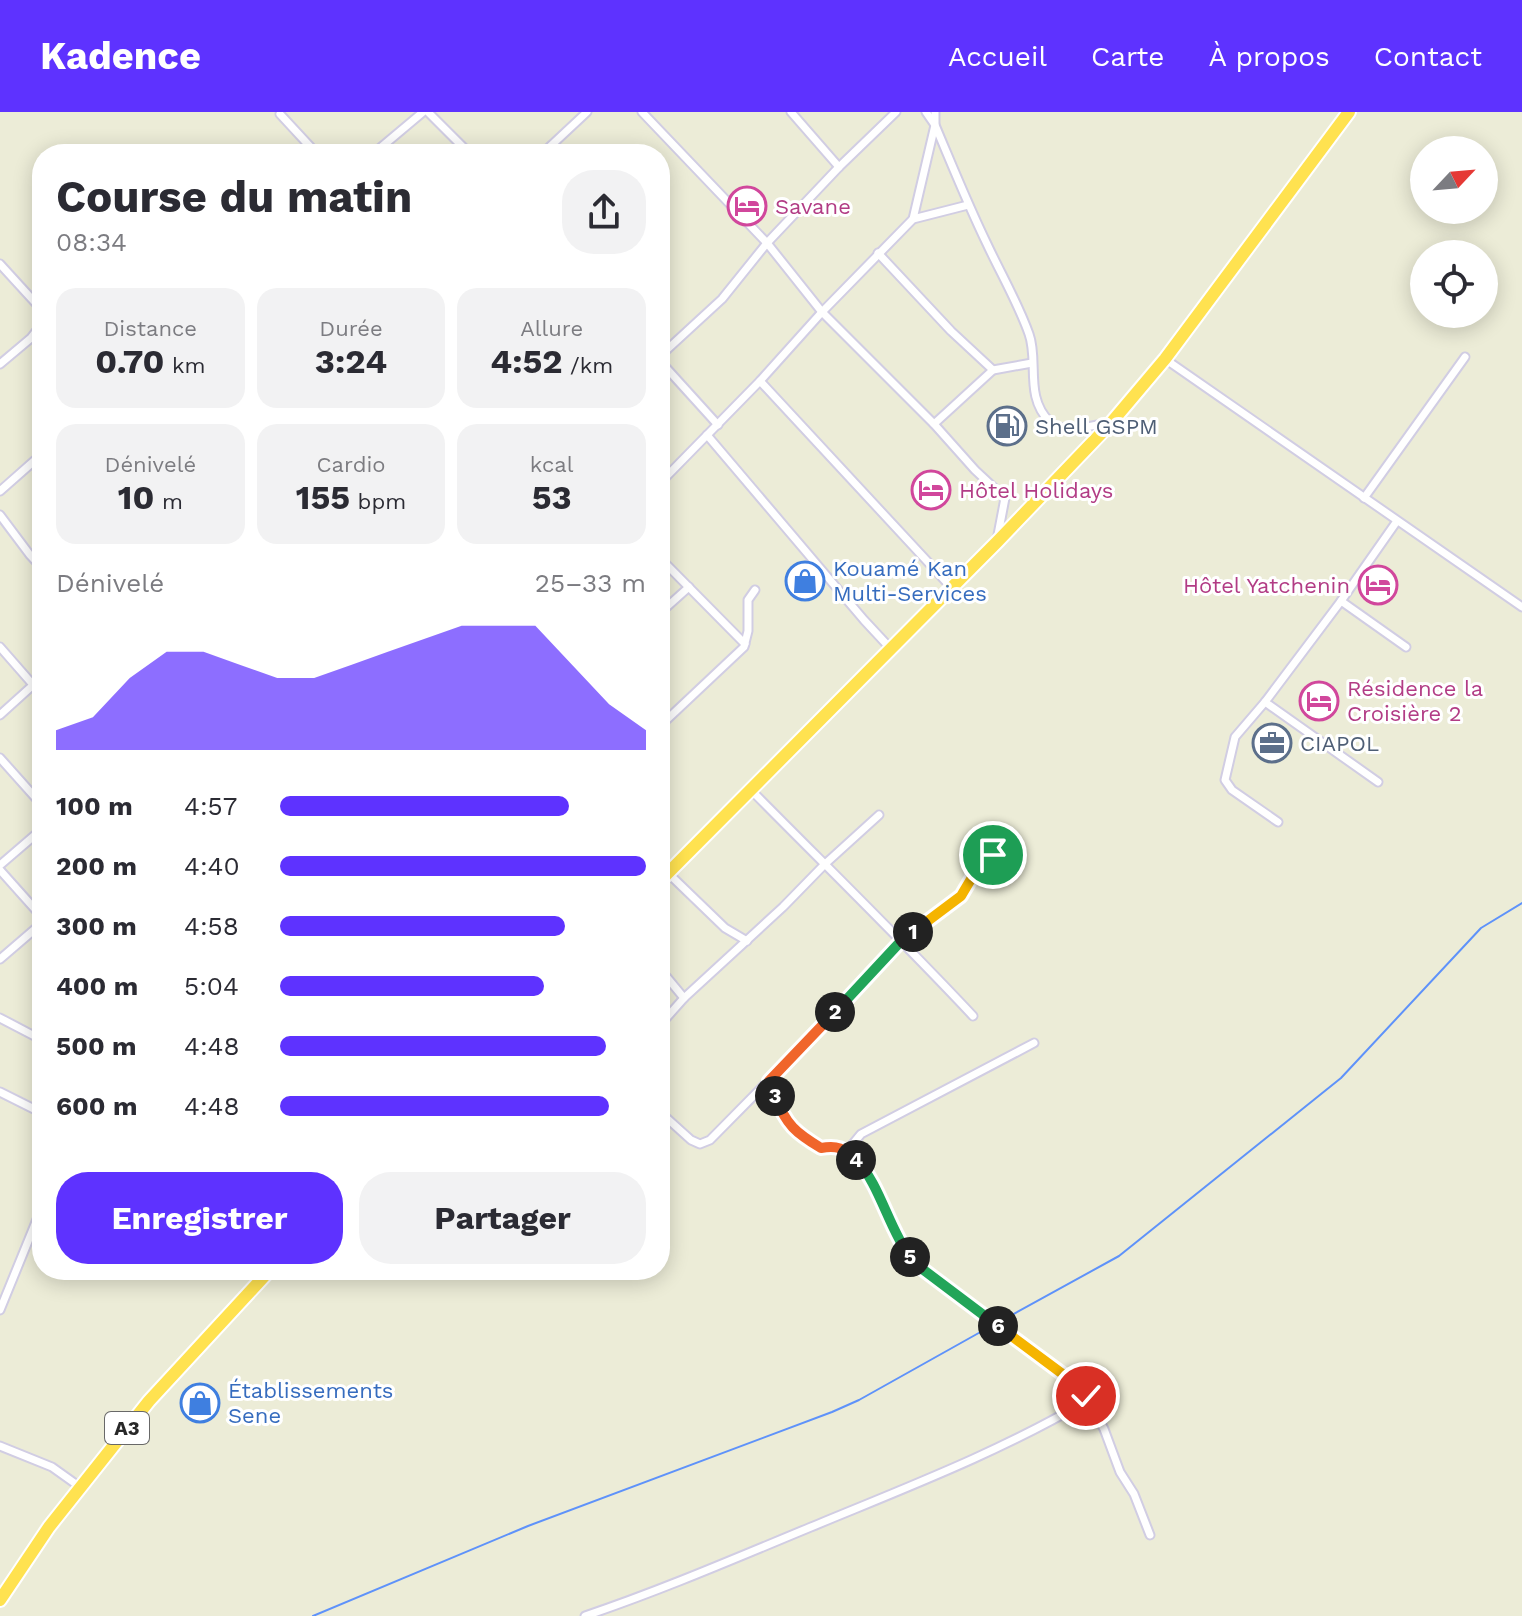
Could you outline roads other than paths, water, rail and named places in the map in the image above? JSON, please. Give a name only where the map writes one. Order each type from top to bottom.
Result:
[{"type":"highway","points":[[670,871],[952,588],[1111,423],[1165,359],[1349,112]]},
{"type":"highway","name":"A3","points":[[0,1600],[49,1527],[149,1401],[261,1280]]},
{"type":"street","points":[[386,144],[426,112],[460,144]]},
{"type":"street","points":[[553,144],[587,112]]},
{"type":"street","points":[[642,112],[767,243],[822,312],[1005,498],[997,542]]},
{"type":"street","points":[[791,112],[839,167]]},
{"type":"street","points":[[670,348],[722,299],[767,243],[896,112]]},
{"type":"street","points":[[926,112],[935,125],[968,205],[1031,337],[1036,398],[1047,419],[1064,429],[1111,423]]},
{"type":"street","points":[[913,219],[935,125],[935,112]]},
{"type":"street","points":[[280,114],[308,144]]},
{"type":"street","points":[[670,473],[913,219],[968,205]]},
{"type":"street","points":[[878,253],[951,331],[993,370]]},
{"type":"street","points":[[0,264],[32,299]]},
{"type":"street","points":[[0,364],[32,337]]},
{"type":"street","points":[[1364,498],[1465,357]]},
{"type":"street","points":[[1165,359],[1522,607]]},
{"type":"street","points":[[934,424],[993,370],[1032,363]]},
{"type":"street","points":[[670,370],[718,425]]},
{"type":"street","points":[[760,381],[952,588]]},
{"type":"street","points":[[707,435],[891,649]]},
{"type":"street","points":[[0,491],[32,463]]},
{"type":"street","points":[[0,515],[32,557]]},
{"type":"street","points":[[1278,822],[1232,790],[1225,780],[1235,737],[1341,601],[1397,521]]},
{"type":"street","points":[[670,568],[745,644]]},
{"type":"street","points":[[670,604],[689,587]]},
{"type":"street","points":[[670,717],[744,647],[748,631],[748,600],[755,590]]},
{"type":"street","points":[[1341,601],[1406,647]]},
{"type":"street","points":[[0,647],[32,684]]},
{"type":"street","points":[[0,715],[32,686]]},
{"type":"street","points":[[1265,702],[1378,782]]},
{"type":"street","points":[[0,758],[32,794]]},
{"type":"street","points":[[751,790],[902,940],[973,1016]]},
{"type":"street","points":[[670,1014],[879,815]]},
{"type":"street","points":[[32,838],[0,867],[32,907]]},
{"type":"street","points":[[670,1121],[691,1140],[700,1144],[710,1140],[902,940],[961,896],[977,869],[993,855]]},
{"type":"street","points":[[670,882],[725,928],[747,941]]},
{"type":"street","points":[[0,959],[32,929]]},
{"type":"street","points":[[670,981],[684,998]]},
{"type":"street","points":[[0,1018],[32,1035]]},
{"type":"street","points":[[847,1151],[861,1134],[1034,1043]]},
{"type":"street","points":[[769,1081],[782,1116],[800,1135],[821,1148],[835,1146],[847,1151],[861,1165],[898,1239],[917,1265],[1079,1387],[1104,1429],[1120,1472],[1134,1494],[1150,1535]]},
{"type":"street","points":[[0,1092],[32,1108]]},
{"type":"street","points":[[0,1310],[32,1232]]},
{"type":"street","points":[[585,1616],[728,1563],[970,1461],[1038,1429],[1088,1400]]},
{"type":"street","points":[[0,1449],[12,1450],[52,1467],[80,1487]]},
{"type":"waterway","points":[[999,1322],[1119,1256],[1341,1078],[1481,928],[1522,903]]},
{"type":"waterway","points":[[313,1616],[528,1526],[832,1412],[993,1325]]},
{"type":"place","name":"Savane","points":[[747,206]]},
{"type":"place","name":"Shell GSPM","points":[[1007,426]]},
{"type":"place","name":"Hôtel Holidays","points":[[931,490]]},
{"type":"place","name":"Kouamé Kan Multi-Services","points":[[805,581]]},
{"type":"place","name":"Hôtel Yatchenin","points":[[1378,585]]},
{"type":"place","name":"Résidence la Croisière 2","points":[[1319,701]]},
{"type":"place","name":"CIAPOL","points":[[1272,743]]},
{"type":"place","name":"Établissements Sene","points":[[200,1403]]}]
